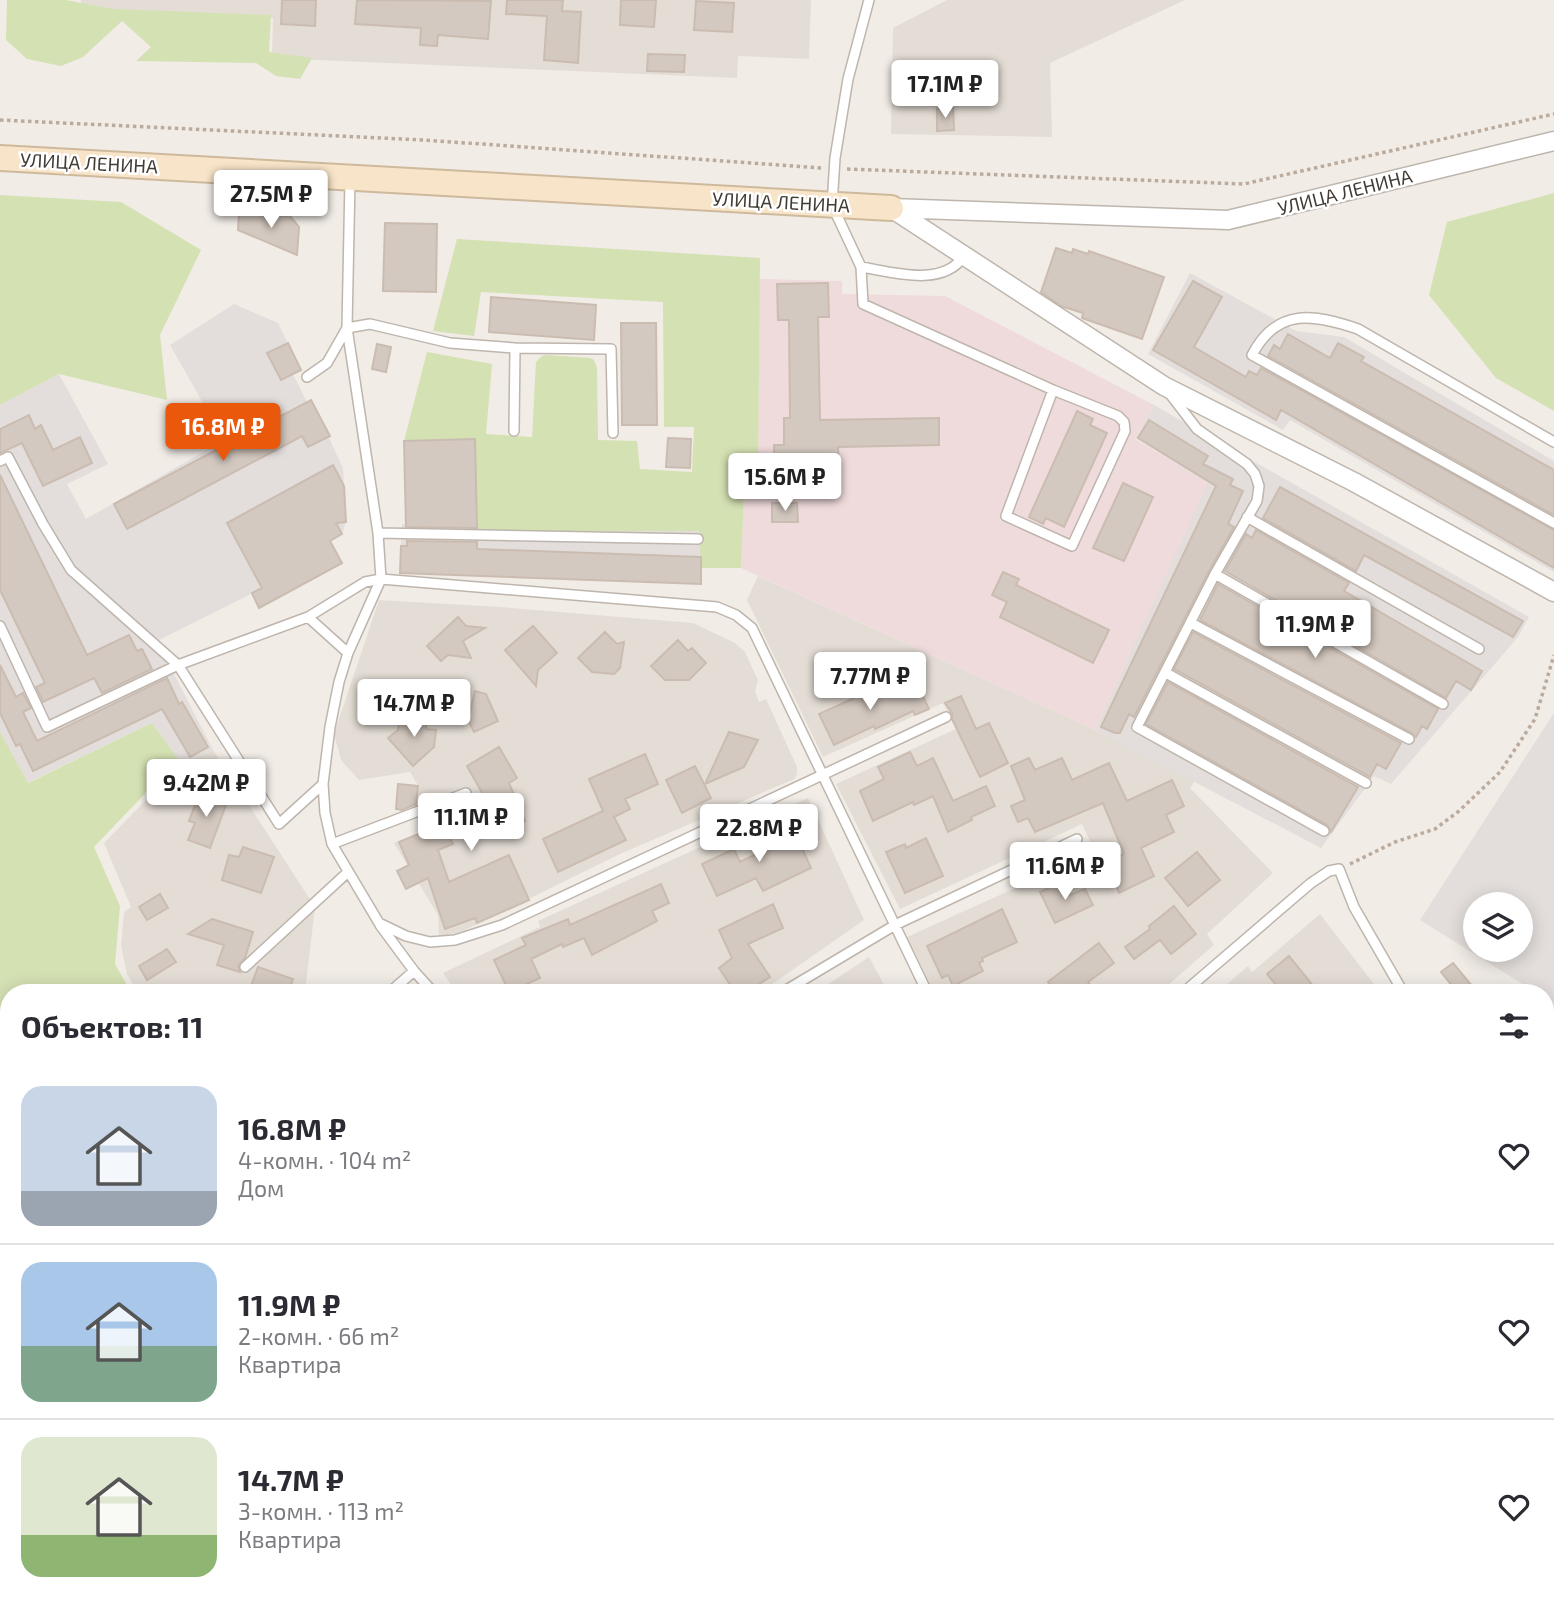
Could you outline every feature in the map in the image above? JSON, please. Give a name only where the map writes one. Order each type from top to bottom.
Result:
[{"type":"street","name":"УЛИЦА ЛЕНИНА","points":[[0,158],[891,208],[1228,220],[1554,141]]},
{"type":"street","points":[[891,208],[1164,386],[1354,482],[1554,592]]},
{"type":"lane","points":[[869,0],[848,79],[834,168],[832,205],[861,267],[863,304],[1118,416],[1124,422],[1125,431],[1072,546],[1006,516],[1054,390]]},
{"type":"lane","points":[[350,178],[347,328],[378,533],[381,579],[348,653],[339,682],[323,784],[325,813],[332,844],[348,872],[379,923],[425,984]]},
{"type":"lane","points":[[861,267],[933,275],[959,264],[964,256]]},
{"type":"lane","points":[[1554,442],[1358,329],[1332,320],[1307,317],[1286,320],[1271,328],[1259,341],[1252,355],[1554,523]]},
{"type":"lane","points":[[347,328],[370,324],[431,340],[515,348],[611,349],[612,433]]},
{"type":"lane","points":[[307,377],[327,363],[347,328]]},
{"type":"lane","points":[[514,431],[515,348]]},
{"type":"lane","points":[[1164,386],[1197,429],[1247,464],[1255,474],[1259,486],[1256,501],[1215,574],[1137,727],[1324,831]]},
{"type":"lane","points":[[0,461],[8,457],[71,570],[178,665],[279,824],[323,784]]},
{"type":"lane","points":[[1247,517],[1479,649]]},
{"type":"lane","points":[[378,533],[698,539]]},
{"type":"lane","points":[[1215,574],[1443,704]]},
{"type":"lane","points":[[0,626],[47,727],[178,665],[308,617],[365,582],[381,579],[717,607],[736,615],[752,628],[923,984]]},
{"type":"lane","points":[[308,617],[348,653]]},
{"type":"lane","points":[[1191,623],[1409,739]]},
{"type":"lane","points":[[1166,673],[1366,783]]},
{"type":"lane","points":[[379,923],[405,936],[429,943],[455,940],[502,925],[946,717]]},
{"type":"lane","points":[[332,844],[466,793]]},
{"type":"lane","points":[[796,984],[895,925],[1077,839]]},
{"type":"lane","points":[[1193,984],[1311,883],[1329,871],[1339,869],[1354,907],[1398,984]]},
{"type":"lane","points":[[245,967],[348,872]]},
{"type":"lane","points":[[399,984],[414,971]]},
{"type":"path","points":[[0,120],[424,140],[834,168],[1244,184],[1554,114]]},
{"type":"path","points":[[1339,869],[1395,842],[1435,829],[1459,811],[1500,772],[1535,719],[1554,655]]},
{"type":"shaded area","points":[[81,0],[811,0],[809,59],[738,56],[737,78],[272,58],[273,18],[81,10]]},
{"type":"shaded area","points":[[947,0],[1185,0],[1050,63],[1052,137],[891,134],[893,28]]},
{"type":"shaded area","points":[[1190,273],[1296,331],[1344,337],[1554,461],[1554,572],[1290,420],[1283,430],[1148,354]]},
{"type":"shaded area","points":[[759,279],[842,281],[842,294],[945,296],[1154,405],[1135,439],[1208,483],[1095,730],[741,568],[745,466],[758,466]]},
{"type":"shaded area","points":[[234,304],[278,323],[301,370],[293,374],[307,402],[311,400],[343,468],[346,522],[342,534],[330,541],[342,563],[259,608],[251,594],[157,641],[213,750],[181,764],[152,723],[27,783],[0,732],[0,405],[59,374],[108,464],[67,484],[86,519],[224,440],[170,345]]},
{"type":"shaded area","points":[[1154,405],[1529,617],[1518,637],[1391,784],[1374,776],[1321,848],[1095,730],[1207,483],[1135,438]]},
{"type":"shaded area","points":[[475,439],[477,531],[700,531],[701,584],[401,546],[402,524],[406,524],[404,441]]},
{"type":"shaded area","points":[[758,576],[1113,738],[1195,781],[1190,788],[1273,873],[1207,934],[1214,945],[1169,984],[930,984],[907,937],[1088,855],[1092,845],[1082,824],[900,909],[836,784],[956,729],[943,703],[823,757],[747,600]]},
{"type":"shaded area","points":[[379,600],[693,623],[735,643],[745,652],[758,680],[755,691],[759,702],[766,699],[797,767],[797,774],[794,779],[620,854],[463,931],[439,937],[438,915],[394,843],[422,831],[417,812],[419,787],[410,772],[359,780],[341,760],[334,734]]},
{"type":"shaded area","points":[[1554,713],[1554,984],[1522,984],[1487,962],[1533,962],[1533,892],[1463,892],[1463,947],[1420,920]]},
{"type":"shaded area","points":[[213,750],[315,907],[306,984],[133,984],[127,974],[121,945],[124,912],[131,907],[104,843],[181,764]]},
{"type":"shaded area","points":[[808,798],[864,920],[772,984],[451,984],[443,973],[540,927],[538,921]]},
{"type":"shaded area","points":[[1320,914],[1374,984],[1227,984],[1248,966],[1252,972]]},
{"type":"shaded area","points":[[869,957],[884,984],[828,984]]},
{"type":"green space","points":[[7,0],[66,0],[114,9],[271,15],[269,52],[312,58],[300,79],[276,76],[256,63],[136,61],[151,47],[122,21],[83,57],[61,66],[27,59],[6,40]]},
{"type":"green space","points":[[1554,193],[1554,411],[1496,378],[1429,295],[1447,222]]},
{"type":"green space","points":[[0,195],[121,202],[201,250],[160,335],[167,400],[59,374],[0,405]]},
{"type":"green space","points":[[457,239],[760,258],[758,467],[745,467],[741,568],[701,568],[699,531],[477,531],[475,439],[404,441],[427,352],[492,364],[486,434],[532,437],[536,362],[546,355],[594,360],[597,368],[598,440],[637,441],[640,469],[692,472],[694,427],[664,427],[663,302],[481,292],[474,336],[433,331]]},
{"type":"green space","points":[[152,723],[178,759],[94,847],[120,906],[115,964],[126,984],[0,984],[0,732],[28,783]]},
{"type":"building","points":[[282,0],[316,0],[315,26],[281,24]]},
{"type":"building","points":[[357,0],[491,1],[488,39],[438,35],[437,46],[420,45],[421,28],[355,24]]},
{"type":"building","points":[[507,0],[563,0],[562,11],[581,12],[578,63],[544,60],[547,16],[506,14]]},
{"type":"building","points":[[621,0],[656,0],[654,27],[620,25]]},
{"type":"building","points":[[696,1],[734,3],[732,32],[694,30]]},
{"type":"building","points":[[648,54],[685,55],[684,72],[647,71]]},
{"type":"building","points":[[909,67],[939,67],[939,96],[909,96]]},
{"type":"building","points":[[953,108],[954,130],[937,131],[937,109]]},
{"type":"building","points":[[239,212],[291,217],[299,227],[297,255],[238,230]]},
{"type":"building","points":[[385,223],[437,224],[436,292],[383,291]]},
{"type":"building","points":[[1056,248],[1072,253],[1073,249],[1088,254],[1089,251],[1164,277],[1142,339],[1082,318],[1083,313],[1061,306],[1041,292]]},
{"type":"building","points":[[1193,281],[1222,297],[1194,347],[1246,377],[1249,371],[1257,375],[1261,368],[1554,530],[1554,568],[1281,410],[1276,420],[1153,350]]},
{"type":"building","points":[[828,283],[829,317],[818,317],[820,420],[939,418],[939,445],[838,447],[839,464],[774,465],[774,445],[784,445],[784,418],[790,418],[789,320],[778,320],[777,284]]},
{"type":"building","points":[[491,297],[596,305],[594,340],[489,332]]},
{"type":"building","points":[[621,323],[656,323],[657,425],[622,425]]},
{"type":"building","points":[[1288,334],[1330,358],[1338,343],[1364,357],[1361,361],[1554,470],[1554,515],[1268,356],[1274,345],[1280,349]]},
{"type":"building","points":[[288,343],[301,370],[281,380],[267,353]]},
{"type":"building","points":[[377,344],[391,347],[386,372],[372,369]]},
{"type":"building","points":[[311,400],[330,436],[308,447],[302,436],[127,529],[114,504]]},
{"type":"building","points":[[1077,411],[1093,419],[1090,425],[1107,433],[1064,527],[1046,518],[1043,524],[1029,517]]},
{"type":"building","points":[[29,415],[35,429],[41,425],[53,450],[80,437],[92,463],[43,486],[22,443],[0,453],[0,429]]},
{"type":"building","points":[[1149,420],[1208,456],[1203,464],[1233,479],[1230,485],[1243,491],[1228,524],[1234,527],[1134,717],[1129,714],[1120,733],[1115,733],[1101,727],[1216,486],[1138,438]]},
{"type":"building","points":[[668,438],[691,439],[690,468],[666,467]]},
{"type":"building","points":[[475,439],[477,528],[406,527],[404,441]]},
{"type":"building","points":[[333,465],[344,486],[346,522],[336,523],[342,534],[330,541],[342,563],[259,608],[252,593],[262,588],[227,523]]},
{"type":"building","points":[[0,475],[87,655],[129,635],[137,651],[142,649],[152,669],[102,693],[94,678],[43,702],[36,687],[45,683],[0,590]]},
{"type":"building","points":[[1123,483],[1153,497],[1124,561],[1093,548]]},
{"type":"building","points":[[1280,487],[1523,621],[1513,637],[1364,555],[1356,571],[1263,518]]},
{"type":"building","points":[[772,503],[797,503],[798,522],[772,522]]},
{"type":"building","points":[[1256,530],[1349,583],[1344,591],[1482,671],[1471,690],[1456,681],[1446,698],[1225,571],[1246,534],[1252,538]]},
{"type":"building","points":[[407,541],[477,542],[477,549],[701,557],[701,584],[400,573],[401,546],[407,546]]},
{"type":"building","points":[[1003,572],[1019,579],[1016,585],[1109,630],[1093,663],[1000,617],[1007,602],[992,595]]},
{"type":"building","points":[[1218,584],[1438,709],[1427,729],[1422,726],[1416,737],[1200,620]]},
{"type":"building","points":[[458,617],[466,626],[485,628],[463,641],[471,658],[448,655],[441,661],[427,646]]},
{"type":"building","points":[[533,626],[557,653],[538,670],[536,686],[505,650]]},
{"type":"building","points":[[605,632],[617,644],[624,642],[620,668],[614,674],[592,672],[578,658]]},
{"type":"building","points":[[1193,632],[1401,743],[1386,769],[1377,764],[1370,777],[1174,669]]},
{"type":"building","points":[[678,640],[688,651],[692,648],[706,663],[689,680],[665,680],[651,666]]},
{"type":"building","points":[[0,665],[16,697],[23,693],[31,708],[23,712],[37,741],[167,678],[179,704],[182,702],[208,747],[190,757],[162,709],[33,771],[20,744],[16,746],[0,713]]},
{"type":"building","points":[[1168,682],[1358,787],[1331,832],[1327,825],[1146,724]]},
{"type":"building","points":[[887,683],[895,697],[904,693],[906,697],[920,690],[929,709],[915,715],[913,711],[834,745],[819,714]]},
{"type":"building","points":[[475,691],[486,694],[498,721],[474,732],[468,720]]},
{"type":"building","points":[[961,696],[976,729],[989,723],[1008,763],[980,777],[945,703]]},
{"type":"building","points":[[399,718],[427,721],[426,729],[436,730],[434,747],[413,766],[388,738],[398,730]]},
{"type":"building","points":[[729,732],[758,740],[744,767],[705,784]]},
{"type":"building","points":[[499,747],[517,778],[509,783],[525,821],[508,829],[502,817],[450,839],[453,844],[438,850],[449,882],[509,855],[529,900],[477,923],[475,918],[445,929],[428,878],[406,889],[397,871],[409,865],[399,842],[489,805],[467,766]]},
{"type":"building","points":[[910,752],[917,766],[933,758],[953,801],[986,786],[995,806],[948,832],[933,796],[914,805],[913,802],[873,821],[860,791],[884,779],[878,767]]},
{"type":"building","points":[[645,754],[658,784],[625,799],[630,809],[614,817],[626,840],[558,872],[543,839],[603,811],[589,779]]},
{"type":"building","points":[[1029,758],[1035,770],[1062,758],[1072,780],[1109,763],[1127,801],[1172,780],[1184,806],[1166,815],[1174,832],[1141,848],[1154,876],[1119,893],[1112,876],[1120,872],[1113,859],[1124,854],[1103,803],[1035,832],[1028,818],[1018,822],[1011,806],[1025,800],[1011,766]]},
{"type":"building","points":[[695,766],[711,798],[682,813],[666,780]]},
{"type":"building","points":[[398,784],[418,786],[416,804],[402,810],[396,809]]},
{"type":"building","points":[[200,792],[227,802],[210,848],[188,840],[195,823],[189,821]]},
{"type":"building","points":[[780,824],[787,839],[796,835],[811,868],[763,891],[756,878],[717,896],[702,864],[734,849],[740,862],[769,848],[761,833]]},
{"type":"building","points":[[926,838],[943,876],[905,893],[886,852],[905,844],[906,848]]},
{"type":"building","points":[[243,847],[274,857],[261,893],[222,880],[229,855],[239,857]]},
{"type":"building","points":[[1197,852],[1220,880],[1188,906],[1165,878]]},
{"type":"building","points":[[1064,881],[1070,895],[1085,889],[1093,905],[1055,923],[1040,892]]},
{"type":"building","points":[[661,884],[669,903],[652,911],[657,921],[592,955],[584,938],[563,947],[562,944],[531,959],[540,978],[527,984],[505,984],[494,960],[526,945],[522,938],[568,919],[570,925]]},
{"type":"building","points":[[160,894],[168,908],[147,920],[139,907]]},
{"type":"building","points":[[773,904],[783,928],[748,944],[770,977],[759,984],[730,984],[719,968],[732,958],[719,930]]},
{"type":"building","points":[[1174,906],[1196,934],[1171,954],[1160,940],[1134,959],[1125,947],[1150,929],[1149,926]]},
{"type":"building","points":[[1002,909],[1017,942],[982,958],[983,961],[979,963],[983,971],[957,984],[952,984],[948,975],[942,978],[927,946]]},
{"type":"building","points":[[212,919],[253,932],[245,958],[238,966],[240,972],[217,965],[224,945],[188,934]]},
{"type":"building","points":[[1099,943],[1114,963],[1088,982],[1090,984],[1048,982]]},
{"type":"building","points":[[167,949],[176,962],[147,980],[139,966]]},
{"type":"building","points":[[1289,956],[1312,984],[1275,984],[1267,974]]},
{"type":"building","points":[[1453,963],[1470,984],[1451,984],[1441,972]]},
{"type":"building","points":[[258,967],[293,979],[291,984],[252,984]]}]
